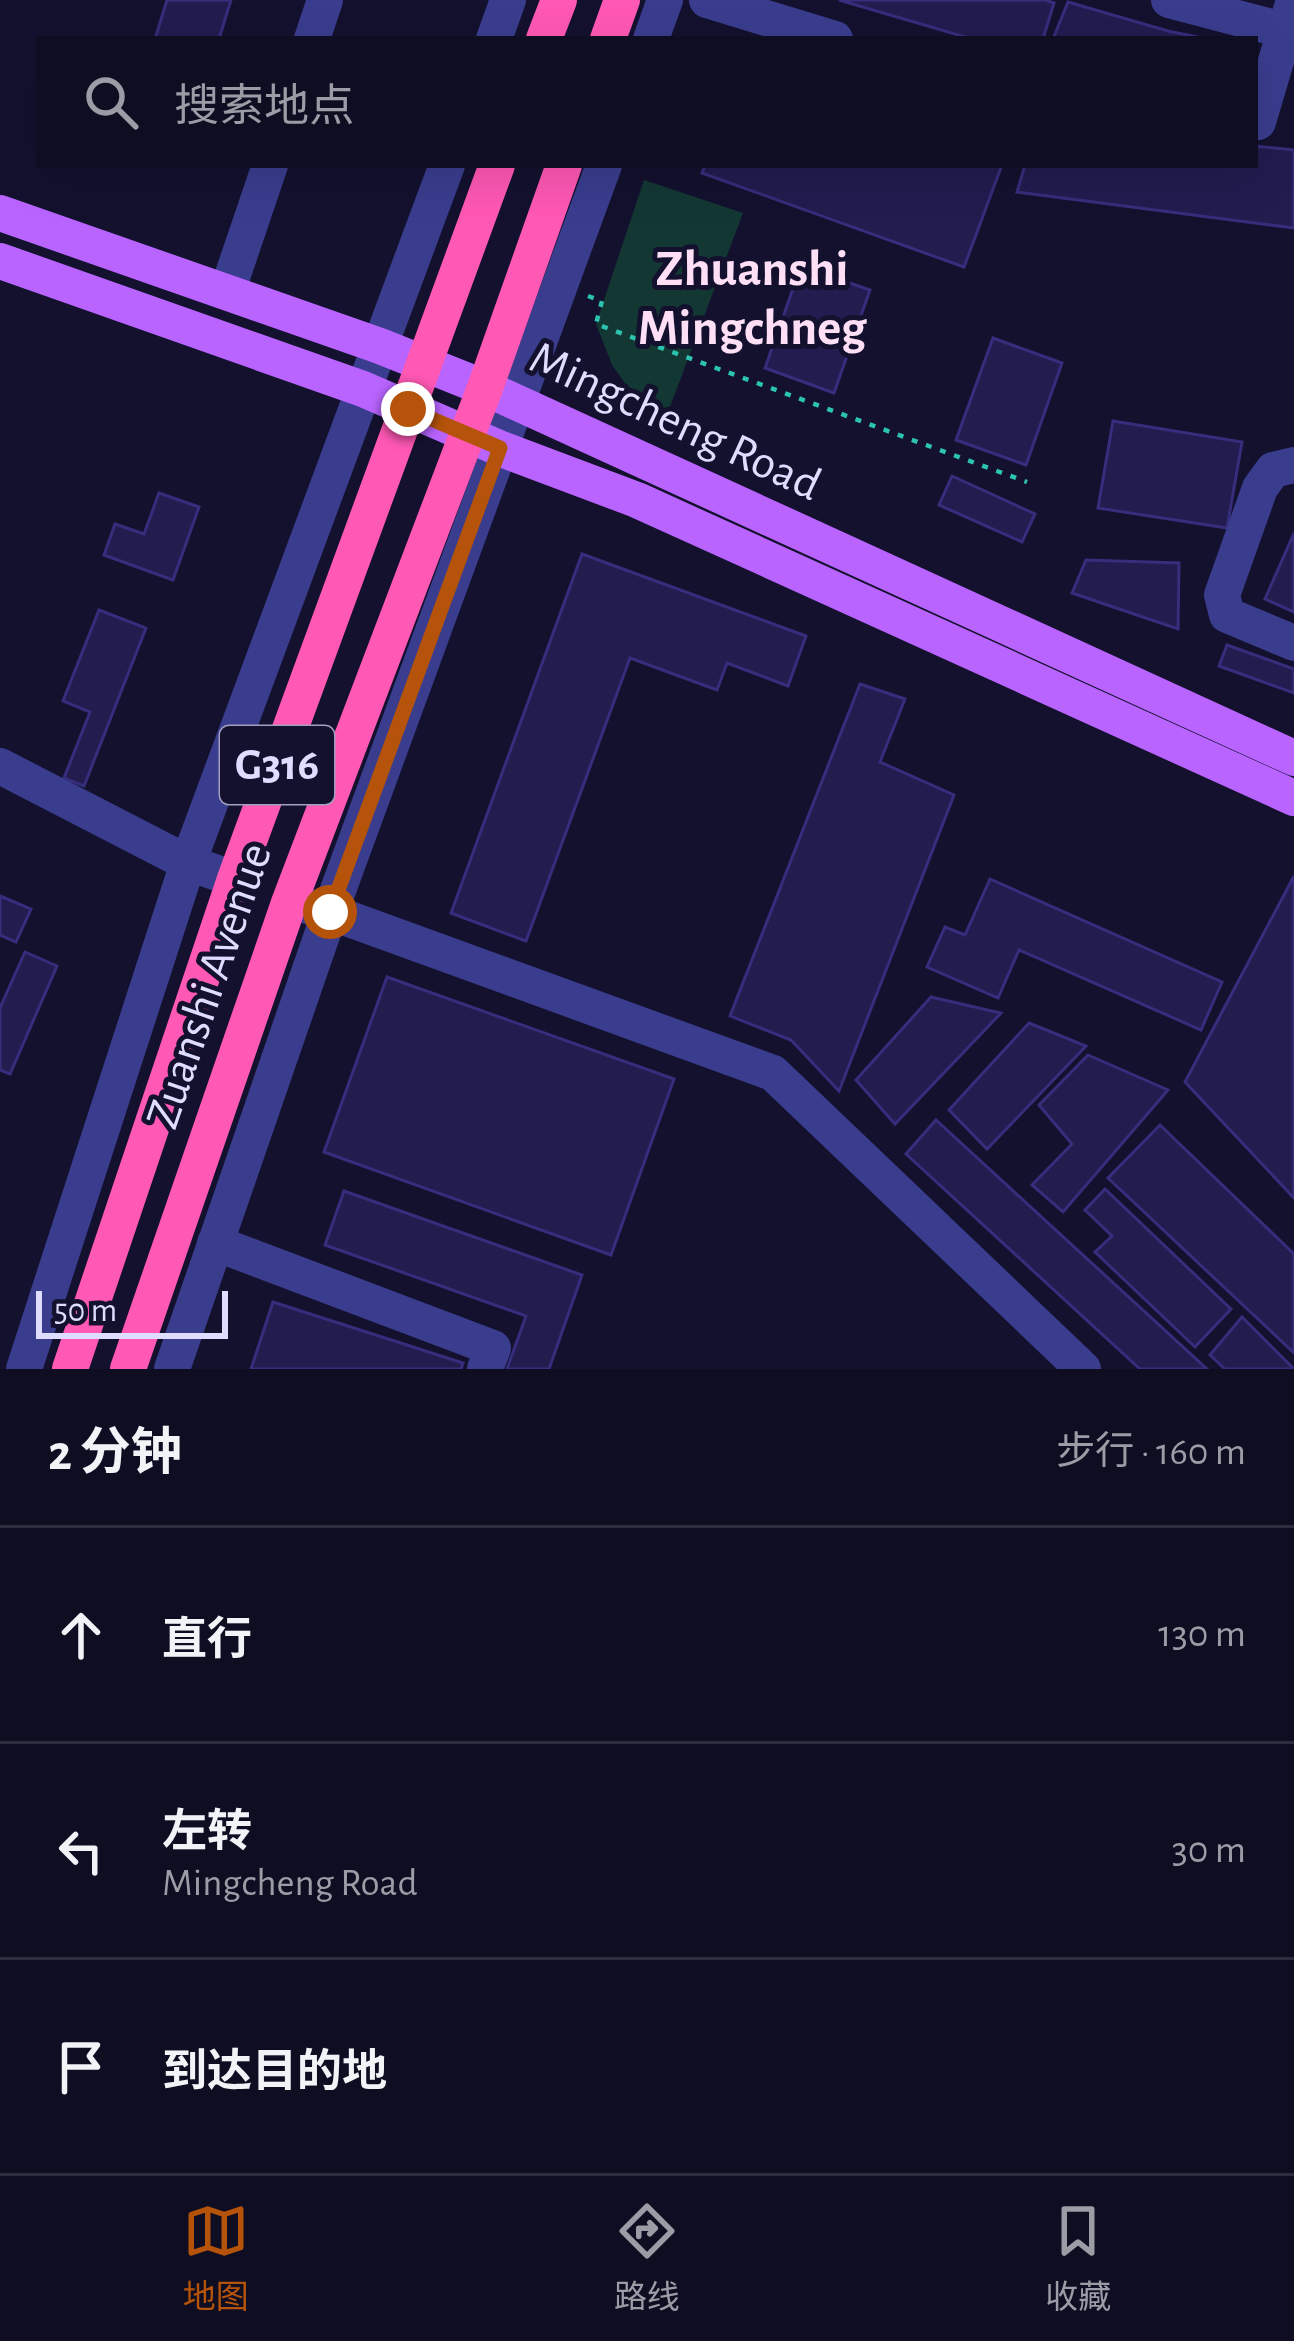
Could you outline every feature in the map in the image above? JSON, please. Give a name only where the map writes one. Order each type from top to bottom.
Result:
[{"type":"highway","points":[[545,36],[559,0]]},
{"type":"highway","points":[[609,36],[622,0]]},
{"type":"highway","name":"Zuanshi Avenue","points":[[70,1369],[235,879],[496,168]]},
{"type":"highway","name":"Zuanshi Avenue","points":[[128,1369],[289,903],[501,395],[563,168]]},
{"type":"main road","name":"Mingcheng Road","points":[[0,213],[380,346],[501,395],[1285,751]]},
{"type":"main road","name":"Mingcheng Road","points":[[0,261],[363,389],[637,500],[1294,798]]},
{"type":"street","points":[[313,36],[326,0]]},
{"type":"street","points":[[495,36],[508,0]]},
{"type":"street","points":[[652,36],[665,0]]},
{"type":"street","points":[[1169,0],[1291,22],[1269,123]]},
{"type":"street","points":[[725,3],[826,36]]},
{"type":"street","points":[[227,292],[269,168]]},
{"type":"street","points":[[24,1369],[188,863],[446,168]]},
{"type":"street","points":[[501,395],[560,286],[603,168]]},
{"type":"street","points":[[172,1369],[330,912],[483,441]]},
{"type":"street","points":[[1294,465],[1273,470],[1260,488],[1222,595],[1227,615],[1294,643]]},
{"type":"street","points":[[0,766],[188,863],[235,879]]},
{"type":"street","points":[[289,903],[330,912],[773,1073],[1083,1369]]},
{"type":"street","points":[[145,1369],[210,1257]]},
{"type":"street","points":[[210,1257],[493,1348],[485,1369]]},
{"type":"path","points":[[560,286],[602,301],[596,324],[1027,482]]},
{"type":"green space","points":[[644,180],[743,213],[668,412],[627,386],[612,365],[596,324]]},
{"type":"building","points":[[167,0],[231,0],[220,36],[156,36]]},
{"type":"building","points":[[839,0],[1054,3],[1044,36],[962,36]]},
{"type":"building","points":[[1068,2],[1192,36],[1054,36]]},
{"type":"building","points":[[1258,146],[1294,150],[1294,228],[1017,192],[1024,168],[1258,168]]},
{"type":"building","points":[[704,168],[1001,168],[964,267],[702,173]]},
{"type":"building","points":[[801,266],[870,290],[834,393],[765,368]]},
{"type":"building","points":[[993,338],[1062,363],[1026,465],[956,440]]},
{"type":"building","points":[[1113,421],[1242,442],[1227,528],[1098,508]]},
{"type":"building","points":[[952,476],[1035,514],[1022,542],[939,505]]},
{"type":"building","points":[[159,493],[199,507],[173,580],[104,555],[115,524],[144,534]]},
{"type":"building","points":[[1294,533],[1294,612],[1265,599]]},
{"type":"building","points":[[582,554],[806,636],[788,686],[727,663],[717,690],[630,658],[526,941],[451,913]]},
{"type":"building","points":[[1086,560],[1179,563],[1178,629],[1072,593]]},
{"type":"building","points":[[99,610],[146,628],[84,786],[64,778],[90,712],[63,701]]},
{"type":"building","points":[[1227,645],[1294,669],[1294,693],[1219,666]]},
{"type":"building","points":[[860,684],[905,699],[880,762],[954,795],[839,1091],[791,1040],[730,1016]]},
{"type":"building","points":[[1294,876],[1294,1198],[1185,1082]]},
{"type":"building","points":[[990,879],[1222,982],[1201,1030],[1019,950],[998,998],[927,967],[945,927],[965,935]]},
{"type":"building","points":[[0,896],[31,909],[16,942],[0,935]]},
{"type":"building","points":[[25,952],[57,966],[10,1074],[0,1070],[0,1008]]},
{"type":"building","points":[[387,977],[674,1079],[611,1255],[324,1152]]},
{"type":"building","points":[[931,997],[1001,1013],[895,1124],[856,1080]]},
{"type":"building","points":[[1029,1023],[1086,1046],[987,1149],[949,1110]]},
{"type":"building","points":[[1088,1055],[1168,1090],[1063,1212],[1032,1185],[1072,1144],[1039,1105]]},
{"type":"building","points":[[936,1120],[1207,1369],[1140,1369],[906,1154]]},
{"type":"building","points":[[1160,1125],[1294,1254],[1294,1353],[1108,1178]]},
{"type":"building","points":[[1105,1189],[1231,1309],[1195,1347],[1095,1252],[1112,1236],[1085,1210]]},
{"type":"building","points":[[344,1191],[582,1275],[549,1369],[507,1369],[526,1316],[325,1245]]},
{"type":"building","points":[[273,1302],[463,1363],[461,1369],[251,1369]]},
{"type":"building","points":[[1242,1317],[1294,1369],[1225,1369],[1210,1355]]},
{"type":"district","name":"Zhuanshi Mingchneg","points":[[752,298]]},
{"type":"route","points":[[330,912],[500,448],[408,409]]}]
